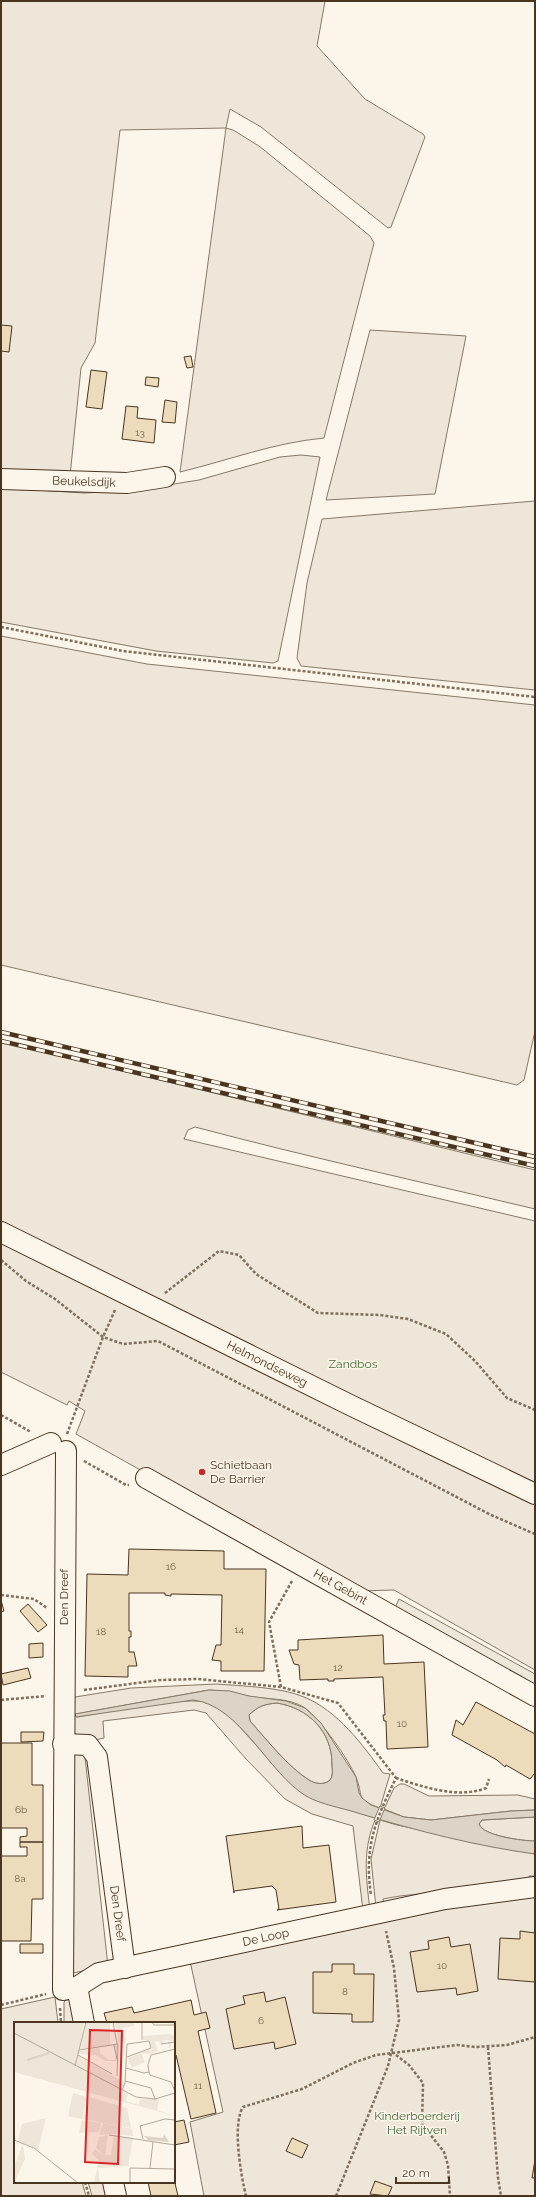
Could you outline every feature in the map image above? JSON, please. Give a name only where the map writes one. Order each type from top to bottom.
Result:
[{"type":"street","name":"Beukelsdijk","points":[[1,479],[127,483],[165,477]]},
{"type":"street","name":"Helmondseweg","points":[[1,1232],[147,1305],[535,1494]]},
{"type":"street","points":[[1,1465],[61,1442]]},
{"type":"street","name":"Den Dreef","points":[[61,1442],[64,1613],[64,1744],[70,1989],[84,2022]]},
{"type":"street","name":"Het Gebint","points":[[146,1478],[535,1696]]},
{"type":"street","name":"Den Dreef","points":[[64,1744],[88,1745],[97,1756],[125,1968]]},
{"type":"street","name":"De Loop","points":[[70,1989],[99,1974],[378,1912],[445,1899],[535,1887]]},
{"type":"street","points":[[113,2183],[116,2196]]},
{"type":"path","points":[[1,627],[123,651],[535,697]]},
{"type":"path","points":[[147,1305],[187,1278],[218,1252],[239,1255],[256,1274],[318,1313],[380,1315],[408,1319],[446,1334],[474,1361],[507,1398],[535,1410]]},
{"type":"path","points":[[1,1260],[26,1281],[55,1299],[103,1337],[123,1344],[158,1340],[491,1515],[535,1534]]},
{"type":"path","points":[[61,1442],[103,1337],[123,1293]]},
{"type":"path","points":[[281,1687],[269,1622],[301,1564]]},
{"type":"path","points":[[1,1595],[34,1599],[52,1612],[64,1613]]},
{"type":"path","points":[[1,1700],[64,1694],[137,1683],[198,1678],[281,1687],[338,1703],[396,1778],[434,1791],[478,1791],[486,1788],[489,1780]]},
{"type":"path","points":[[336,2196],[388,2066],[399,2020],[394,1968],[378,1912],[368,1865],[369,1847],[375,1826],[396,1778]]},
{"type":"path","points":[[1,2005],[70,1989]]},
{"type":"path","points":[[246,2196],[240,2165],[238,2120],[243,2107],[302,2089],[353,2063],[391,2052],[457,2045],[488,2047],[521,2042],[535,2037]]},
{"type":"path","points":[[488,2047],[498,2178],[501,2196]]},
{"type":"path","points":[[391,2052],[409,2065],[423,2083],[422,2124],[444,2152],[448,2165],[450,2196]]},
{"type":"path","points":[[85,2183],[89,2196]]},
{"type":"green space","points":[[1,1],[325,1],[317,46],[365,99],[423,134],[425,137],[391,227],[388,228],[261,127],[230,109],[226,128],[120,130],[95,343],[81,368],[70,476],[1,471]]},
{"type":"green space","points":[[226,128],[233,130],[259,146],[370,236],[374,243],[324,438],[305,440],[269,448],[180,472]]},
{"type":"green space","points":[[370,330],[466,336],[435,494],[326,500]]},
{"type":"green space","points":[[301,455],[320,457],[278,661],[273,663],[156,651],[1,622],[1,488],[85,493],[136,490],[199,480],[280,457]]},
{"type":"green space","points":[[535,501],[535,690],[301,666],[297,658],[307,583],[322,519]]},
{"type":"green space","points":[[1,636],[147,664],[535,705],[535,1031],[524,1080],[517,1085],[1,965]]},
{"type":"green space","name":"Zandbos","points":[[1,1042],[535,1170],[535,1209],[322,1159],[195,1127],[188,1130],[184,1139],[535,1221],[535,1670],[394,1590],[357,1591],[76,1434],[85,1411],[69,1401],[67,1405],[1,1372]]},
{"type":"green space","points":[[216,1684],[284,1691],[304,1697],[327,1710],[358,1740],[383,1773],[390,1774],[380,1808],[366,1802],[363,1799],[356,1777],[334,1740],[311,1713],[299,1704],[285,1700],[209,1690],[76,1714],[77,1717],[183,1701],[198,1701],[216,1706],[234,1721],[282,1775],[304,1794],[313,1799],[376,1818],[369,1841],[366,1863],[370,1910],[363,1911],[353,1826],[312,1814],[285,1799],[246,1759],[206,1713],[194,1710],[103,1721],[104,1738],[91,1741],[72,1738],[69,1698],[131,1688]]},
{"type":"green space","points":[[277,1703],[299,1710],[316,1723],[323,1732],[328,1741],[331,1752],[332,1777],[329,1781],[324,1783],[316,1783],[301,1775],[278,1753],[250,1721],[249,1715],[255,1709],[265,1705]]},
{"type":"green space","points":[[84,1748],[108,1966],[73,1973],[69,1749]]},
{"type":"green space","points":[[400,1784],[404,1784],[429,1796],[518,1795],[535,1799],[535,1810],[511,1811],[431,1820],[404,1817],[384,1809],[394,1788]]},
{"type":"green space","points":[[535,1817],[535,1841],[513,1839],[495,1835],[482,1828],[479,1824],[482,1820]]},
{"type":"green space","points":[[380,1820],[397,1825],[535,1854],[535,1876],[529,1876],[530,1882],[383,1899],[384,1906],[376,1908],[371,1859]]},
{"type":"green space","name":"Kinderboerderij Het Rijtven","points":[[535,1896],[535,2196],[204,2196],[190,2122],[223,2112],[190,1961],[443,1908]]},
{"type":"green space","points":[[55,1997],[58,2022],[14,2022],[14,2183],[82,2183],[86,2196],[1,2196],[1,2009]]},
{"type":"green space","points":[[66,2000],[72,2000],[76,2022],[64,2022],[64,2002]]},
{"type":"green space","points":[[88,2183],[107,2183],[110,2196],[92,2196]]},
{"type":"shaded area","points":[[399,1599],[535,1674],[535,1690],[393,1612]]},
{"type":"shaded area","points":[[209,1690],[230,1691],[249,1696],[286,1701],[305,1708],[321,1723],[356,1777],[359,1793],[362,1798],[371,1805],[404,1817],[431,1820],[511,1811],[535,1810],[535,1817],[482,1820],[479,1824],[482,1828],[495,1835],[513,1839],[535,1841],[535,1854],[491,1847],[426,1832],[312,1799],[292,1785],[253,1741],[225,1714],[210,1705],[193,1700],[76,1717],[75,1714]],"holes":[[[277,1703],[299,1710],[308,1716],[316,1723],[328,1741],[331,1752],[332,1773],[332,1777],[329,1781],[319,1784],[301,1775],[278,1753],[250,1721],[249,1715],[255,1709],[262,1706]]]},
{"type":"pier","points":[[380,1806],[385,1808],[379,1822],[374,1820]]},
{"type":"building","points":[[1,325],[12,326],[9,352],[1,351]]},
{"type":"building","points":[[191,356],[193,367],[187,368],[184,357]]},
{"type":"building","points":[[91,370],[107,372],[102,409],[86,407]]},
{"type":"building","points":[[146,377],[159,378],[158,387],[145,385]]},
{"type":"building","points":[[165,400],[177,402],[175,423],[162,422]]},
{"type":"building","points":[[126,406],[138,407],[137,418],[156,420],[154,443],[122,439]]},
{"type":"building","points":[[129,1549],[224,1551],[224,1569],[266,1569],[264,1671],[221,1671],[221,1661],[212,1660],[216,1645],[221,1645],[222,1595],[171,1594],[171,1596],[165,1595],[165,1593],[129,1593],[129,1631],[131,1631],[131,1637],[129,1637],[129,1652],[134,1652],[137,1666],[128,1666],[128,1677],[85,1676],[87,1574],[128,1575]]},
{"type":"building","points":[[1,1600],[4,1611],[1,1612]]},
{"type":"building","points":[[28,1604],[47,1625],[38,1632],[20,1611]]},
{"type":"building","points":[[383,1635],[384,1664],[424,1662],[428,1747],[387,1749],[386,1721],[384,1721],[383,1715],[385,1715],[383,1677],[334,1679],[334,1681],[328,1681],[328,1679],[300,1680],[299,1665],[294,1664],[289,1650],[298,1650],[298,1640]]},
{"type":"building","points":[[43,1643],[43,1657],[29,1658],[29,1644]]},
{"type":"building","points":[[28,1668],[31,1678],[3,1685],[1,1674]]},
{"type":"building","points":[[476,1702],[535,1734],[535,1773],[530,1779],[506,1765],[505,1767],[497,1760],[452,1735],[456,1720],[463,1725]]},
{"type":"building","points":[[21,1732],[44,1732],[43,1741],[21,1742]]},
{"type":"building","points":[[1,1743],[32,1743],[32,1785],[43,1785],[43,1842],[20,1842],[20,1837],[27,1836],[27,1828],[1,1828]]},
{"type":"building","points":[[302,1826],[303,1848],[329,1845],[336,1902],[277,1910],[279,1909],[276,1890],[272,1886],[234,1891],[234,1893],[226,1836]]},
{"type":"building","points":[[20,1842],[43,1842],[43,1899],[32,1899],[31,1941],[1,1941],[1,1856],[27,1856],[27,1847],[20,1847]]},
{"type":"building","points":[[520,1931],[535,1933],[535,1982],[498,1979],[500,1938],[520,1939]]},
{"type":"building","points":[[449,1937],[451,1947],[470,1944],[478,1991],[457,1995],[456,1988],[417,1992],[410,1952],[429,1949],[428,1941]]},
{"type":"building","points":[[20,1944],[43,1944],[43,1953],[20,1953]]},
{"type":"building","points":[[332,1964],[354,1964],[354,1974],[374,1974],[373,2022],[352,2022],[352,2014],[313,2013],[313,1972],[332,1972]]},
{"type":"building","points":[[264,1992],[266,2002],[285,1997],[296,2044],[275,2049],[274,2042],[234,2049],[226,2009],[245,2004],[243,1996]]},
{"type":"building","points":[[191,2000],[194,2015],[206,2012],[210,2028],[198,2031],[216,2113],[191,2119],[175,2055],[175,2022],[107,2022],[104,2013],[132,2007],[134,2013]]},
{"type":"building","points":[[184,2120],[189,2142],[175,2145],[175,2122]]},
{"type":"building","points":[[292,2138],[308,2145],[302,2158],[286,2151]]},
{"type":"building","points":[[535,2160],[535,2178],[532,2178]]},
{"type":"building","points":[[375,2181],[392,2187],[388,2196],[370,2194]]},
{"type":"building","points":[[148,2183],[175,2183],[178,2196],[151,2196]]},
{"type":"railway","points":[[1,1032],[535,1157]]},
{"type":"railway","points":[[1,1041],[535,1166]]},
{"type":"place","name":"Schietbaan De Barrier","points":[[202,1472]]}]
